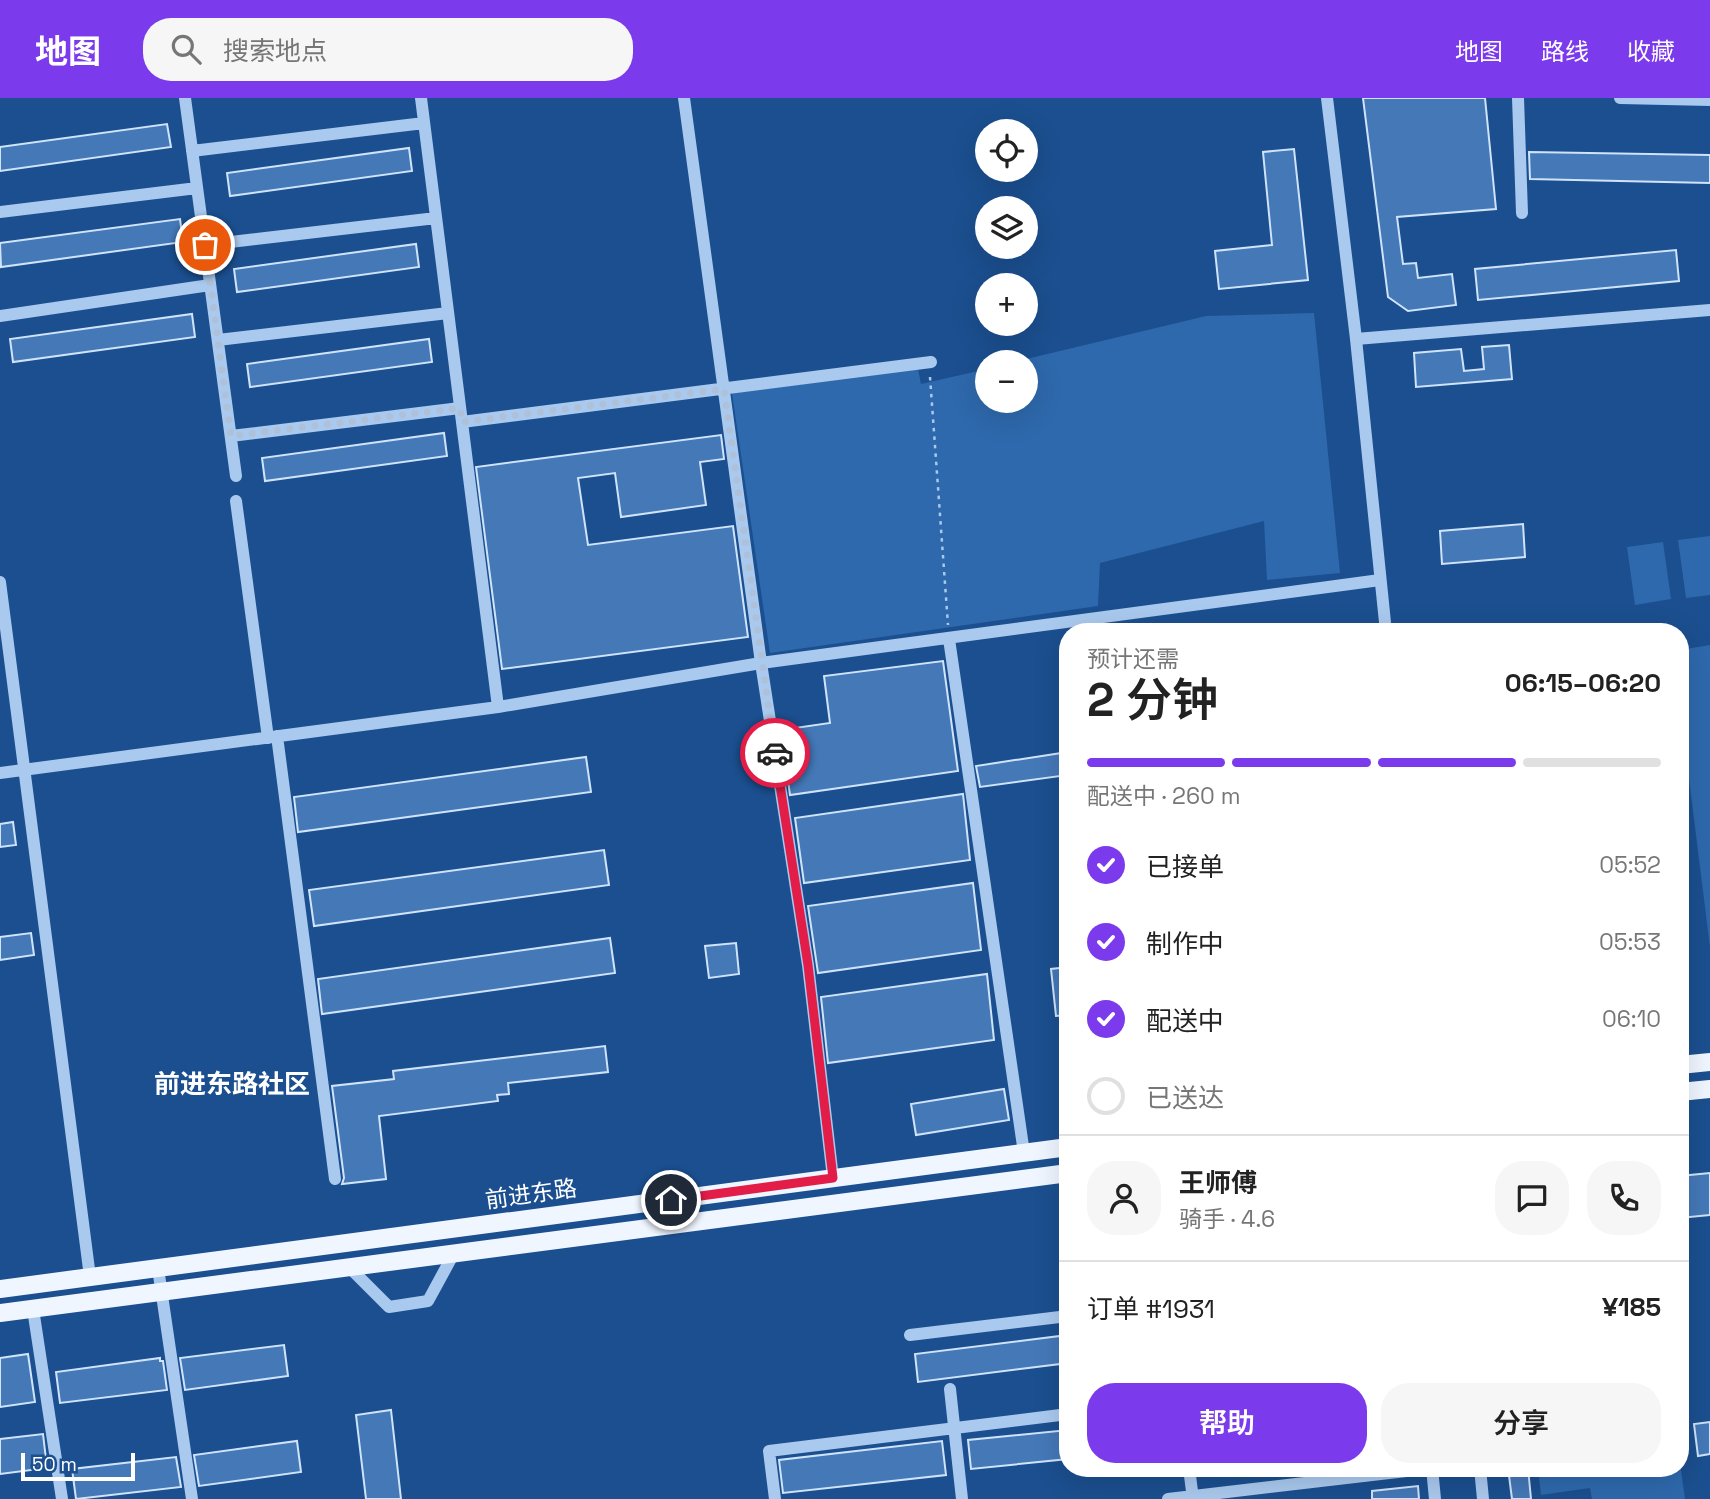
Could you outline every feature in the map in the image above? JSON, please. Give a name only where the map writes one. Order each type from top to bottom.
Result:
[{"type":"main road","points":[[1689,1064],[1710,1062]]},
{"type":"main road","points":[[1689,1092],[1710,1089]]},
{"type":"main road","name":"前进东路","points":[[0,1289],[1059,1148]]},
{"type":"main road","points":[[0,1313],[1059,1173]]},
{"type":"street","points":[[185,98],[236,476]]},
{"type":"street","points":[[421,98],[498,707]]},
{"type":"street","points":[[684,98],[761,663],[808,965],[833,1178]]},
{"type":"street","points":[[1327,98],[1356,339],[1385,623]]},
{"type":"street","points":[[1518,98],[1522,213]]},
{"type":"street","points":[[1620,98],[1710,100]]},
{"type":"street","points":[[192,151],[424,123]]},
{"type":"street","points":[[0,212],[197,188]]},
{"type":"street","points":[[205,245],[436,218]]},
{"type":"street","points":[[0,316],[210,285]]},
{"type":"street","points":[[1356,339],[1710,310]]},
{"type":"street","points":[[218,340],[448,313]]},
{"type":"street","points":[[462,422],[931,362]]},
{"type":"street","points":[[231,436],[460,408]]},
{"type":"street","points":[[236,501],[273,737],[335,1179]]},
{"type":"street","points":[[1065,623],[1380,580]]},
{"type":"street","points":[[0,582],[90,1277]]},
{"type":"street","points":[[0,773],[498,707],[761,663],[1059,624]]},
{"type":"street","points":[[948,639],[1024,1153]]},
{"type":"street","points":[[349,1268],[388,1307],[428,1301],[453,1255]]},
{"type":"street","points":[[158,1268],[192,1499]]},
{"type":"street","points":[[33,1309],[62,1499]]},
{"type":"street","points":[[910,1335],[1059,1317]]},
{"type":"street","points":[[950,1389],[962,1499]]},
{"type":"street","points":[[775,1499],[769,1451],[1059,1415]]},
{"type":"street","points":[[1190,1477],[1193,1498]]},
{"type":"street","points":[[1168,1499],[1360,1477]]},
{"type":"street","points":[[1433,1477],[1435,1499]]},
{"type":"street","points":[[1481,1477],[1483,1499]]},
{"type":"path","points":[[931,362],[929,384],[948,639]]},
{"type":"shaded area","points":[[1314,313],[1340,573],[1267,580],[1264,521],[1100,563],[1098,606],[770,653],[732,393],[918,369],[921,384],[975,372],[975,413],[1038,413],[1038,356],[1206,316]]},
{"type":"shaded area","points":[[1710,536],[1710,595],[1686,598],[1678,540]]},
{"type":"shaded area","points":[[1663,542],[1671,599],[1635,605],[1627,547]]},
{"type":"shaded area","points":[[1710,645],[1710,947],[1689,779],[1689,648]]},
{"type":"shaded area","points":[[1539,1477],[1682,1477],[1685,1499],[1592,1499],[1590,1488],[1541,1495]]},
{"type":"building","points":[[1363,98],[1485,98],[1496,209],[1397,217],[1403,264],[1416,263],[1418,278],[1452,274],[1456,305],[1408,311],[1388,297]]},
{"type":"building","points":[[167,124],[171,147],[0,171],[0,147]]},
{"type":"building","points":[[409,148],[412,171],[230,196],[227,173]]},
{"type":"building","points":[[1294,149],[1308,280],[1219,289],[1215,251],[1272,245],[1263,152]]},
{"type":"building","points":[[1529,152],[1710,155],[1710,183],[1530,179]]},
{"type":"building","points":[[180,219],[183,242],[1,267],[0,243]]},
{"type":"building","points":[[416,244],[419,267],[237,292],[234,269]]},
{"type":"building","points":[[1676,250],[1679,281],[1478,300],[1475,269]]},
{"type":"building","points":[[192,314],[195,337],[13,362],[10,339]]},
{"type":"building","points":[[429,339],[432,362],[250,387],[247,364]]},
{"type":"building","points":[[1509,345],[1512,379],[1416,387],[1414,353],[1461,349],[1464,371],[1484,369],[1482,347]]},
{"type":"building","points":[[444,433],[447,456],[265,481],[262,458]]},
{"type":"building","points":[[721,435],[724,459],[700,462],[706,505],[621,517],[615,473],[578,478],[588,545],[733,526],[748,637],[502,669],[476,467]]},
{"type":"building","points":[[1523,524],[1525,557],[1442,564],[1440,531]]},
{"type":"building","points":[[943,661],[958,771],[790,795],[781,730],[830,723],[824,676]]},
{"type":"building","points":[[1059,753],[1059,776],[980,787],[976,766]]},
{"type":"building","points":[[586,757],[591,792],[298,832],[294,797]]},
{"type":"building","points":[[963,794],[970,860],[804,883],[795,818]]},
{"type":"building","points":[[13,822],[16,845],[0,847],[0,824]]},
{"type":"building","points":[[604,850],[609,885],[314,926],[309,890]]},
{"type":"building","points":[[973,883],[981,950],[818,973],[808,906]]},
{"type":"building","points":[[31,933],[34,955],[0,960],[0,937]]},
{"type":"building","points":[[610,938],[615,973],[322,1014],[318,979]]},
{"type":"building","points":[[736,943],[739,974],[709,978],[705,946]]},
{"type":"building","points":[[1059,968],[1059,1016],[1056,1016],[1051,969]]},
{"type":"building","points":[[987,974],[994,1040],[828,1063],[821,997]]},
{"type":"building","points":[[605,1046],[608,1072],[508,1083],[509,1094],[497,1095],[498,1101],[379,1116],[386,1179],[342,1184],[344,1178],[332,1086],[394,1079],[393,1071]]},
{"type":"building","points":[[1004,1089],[1009,1120],[916,1135],[911,1104]]},
{"type":"building","points":[[1710,1173],[1710,1215],[1689,1217],[1689,1175]]},
{"type":"building","points":[[1059,1336],[1059,1364],[918,1382],[915,1354]]},
{"type":"building","points":[[284,1345],[288,1376],[185,1390],[180,1358]]},
{"type":"building","points":[[28,1354],[35,1402],[0,1407],[0,1358]]},
{"type":"building","points":[[160,1358],[160,1361],[163,1361],[167,1390],[60,1403],[56,1372]]},
{"type":"building","points":[[391,1410],[401,1499],[366,1499],[356,1415]]},
{"type":"building","points":[[1710,1422],[1710,1454],[1698,1456],[1694,1424]]},
{"type":"building","points":[[1059,1431],[1059,1460],[971,1469],[968,1440]]},
{"type":"building","points":[[43,1434],[47,1468],[0,1474],[0,1439]]},
{"type":"building","points":[[297,1441],[301,1472],[199,1486],[194,1455]]},
{"type":"building","points":[[942,1441],[946,1475],[783,1493],[779,1460]]},
{"type":"building","points":[[176,1457],[181,1487],[76,1499],[72,1469]]},
{"type":"building","points":[[1509,1477],[1529,1477],[1531,1499],[1512,1499]]},
{"type":"building","points":[[1418,1486],[1419,1499],[1372,1499],[1372,1491]]},
{"type":"way so far","points":[[205,245],[231,436],[460,408],[462,422],[724,389],[775,753]]},
{"type":"district","name":"前进东路社区","points":[[232,1084]]},
{"type":"route","points":[[671,1200],[833,1178],[808,965],[775,753]]}]
